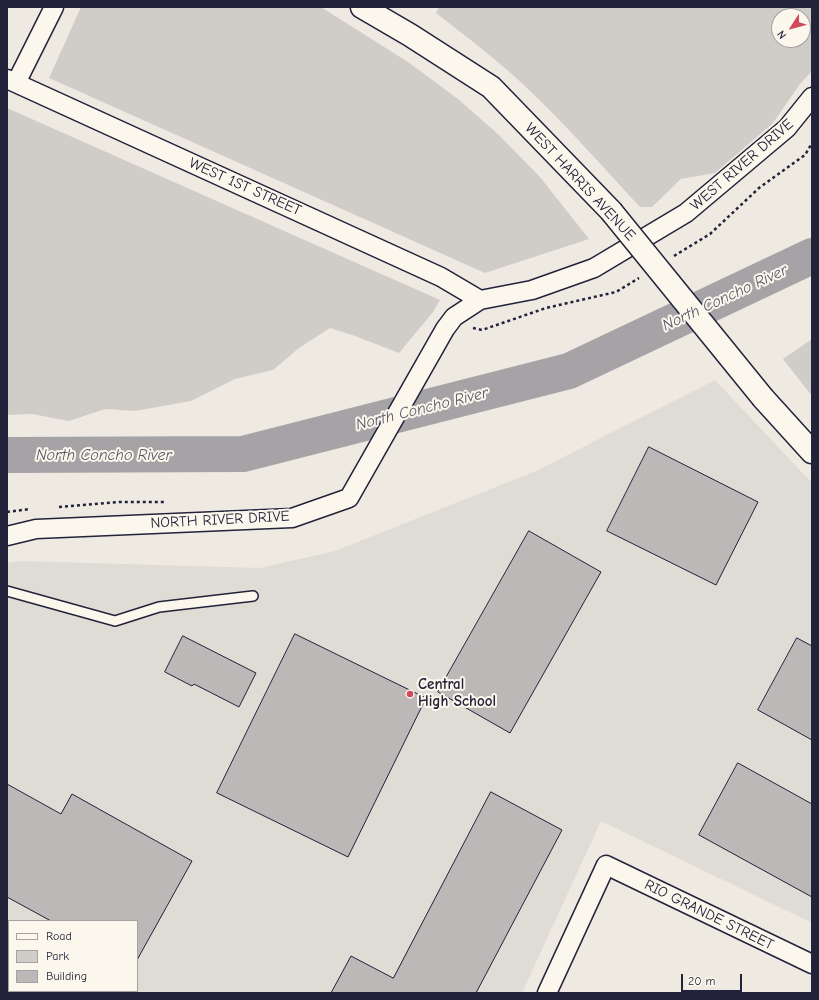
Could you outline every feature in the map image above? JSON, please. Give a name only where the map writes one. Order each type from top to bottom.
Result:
[{"type":"street","points":[[11,81],[54,7]]},
{"type":"street","name":"WEST HARRIS AVENUE","points":[[362,7],[491,88],[611,211],[763,398],[812,452]]},
{"type":"street","name":"WEST 1ST STREET","points":[[11,81],[441,277],[480,300]]},
{"type":"street","name":"WEST RIVER DRIVE","points":[[686,213],[787,128],[812,97]]},
{"type":"street","name":"NORTH RIVER DRIVE","points":[[7,536],[36,529],[292,518],[349,498],[445,329],[454,317],[480,300],[532,290],[594,268],[686,213]]},
{"type":"street","name":"RIO GRANDE STREET","points":[[547,993],[606,865],[812,964]]},
{"type":"lane","points":[[7,591],[115,621],[159,607],[253,596]]},
{"type":"shaded area","name":"Central High School","points":[[715,380],[812,483],[812,923],[601,821],[522,993],[7,993],[7,563],[20,561],[260,568],[335,551],[536,471]]},
{"type":"green space","points":[[81,7],[321,7],[408,62],[458,99],[499,135],[540,177],[589,239],[485,273],[49,78]]},
{"type":"green space","points":[[439,7],[812,7],[812,71],[800,84],[773,123],[715,173],[681,179],[652,207],[640,207],[541,101],[493,58],[436,13]]},
{"type":"green space","points":[[7,108],[440,300],[433,312],[399,353],[330,328],[299,348],[273,370],[235,379],[191,401],[135,411],[105,409],[69,421],[32,414],[7,415]]},
{"type":"green space","points":[[812,339],[812,396],[783,359]]},
{"type":"building","points":[[649,447],[758,502],[716,585],[607,531]]},
{"type":"building","points":[[529,531],[601,572],[510,733],[438,692]]},
{"type":"building","points":[[295,634],[426,698],[348,857],[217,793]]},
{"type":"building","points":[[183,636],[256,673],[239,707],[194,684],[192,686],[165,672]]},
{"type":"building","points":[[797,638],[812,646],[812,740],[758,710]]},
{"type":"building","points":[[738,763],[812,804],[812,897],[699,835]]},
{"type":"building","points":[[7,784],[61,814],[72,794],[192,861],[138,958],[138,920],[49,920],[7,897]]},
{"type":"building","points":[[491,792],[562,830],[476,993],[331,993],[351,956],[393,978]]},
{"type":"building","points":[[7,945],[8,992],[78,992],[77,993],[7,993]]},
{"type":"waterway","name":"North Concho River","points":[[7,455],[243,454],[569,371],[812,256]]},
{"type":"place","name":"Central High School","points":[[410,694]]}]
